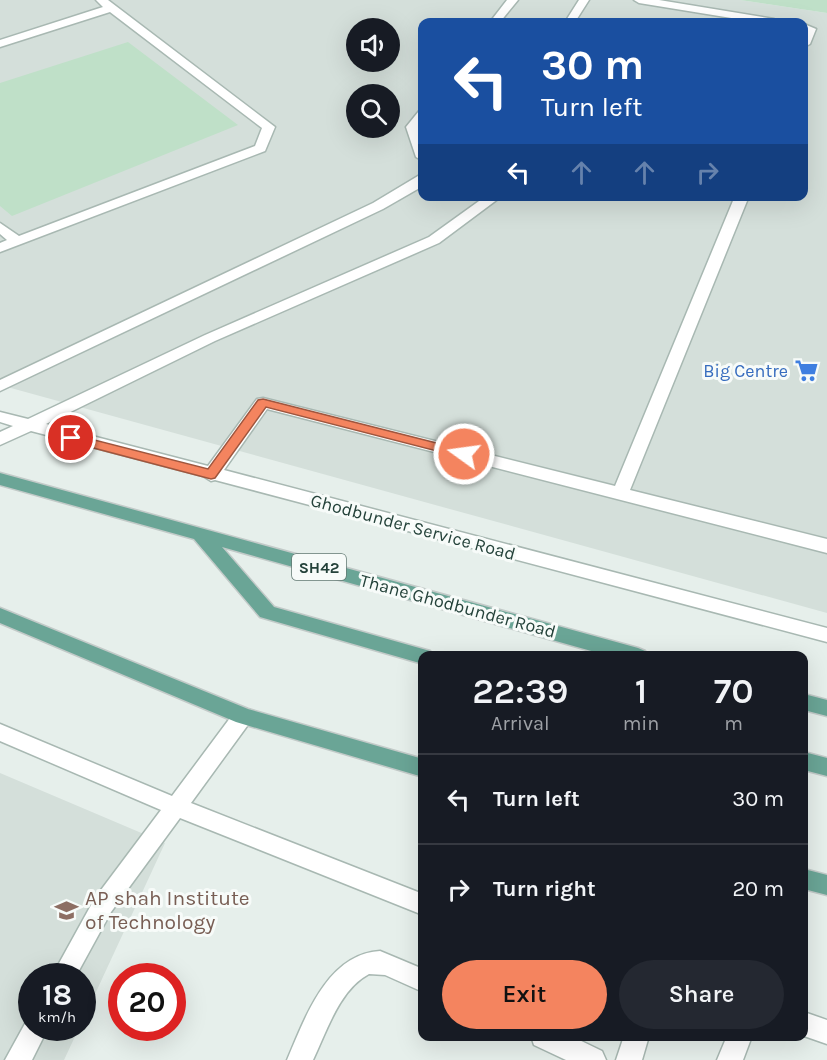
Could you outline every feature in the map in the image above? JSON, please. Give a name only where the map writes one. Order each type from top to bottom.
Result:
[{"type":"main road","name":"Thane Ghodbunder Road","points":[[0,479],[620,651]]},
{"type":"main road","points":[[200,534],[267,612],[418,655]]},
{"type":"main road","points":[[0,615],[243,716],[418,767]]},
{"type":"main road","points":[[808,703],[827,708]]},
{"type":"main road","points":[[808,762],[827,768]]},
{"type":"main road","points":[[808,880],[827,885]]},
{"type":"street","points":[[498,18],[513,0]]},
{"type":"street","points":[[573,18],[584,0]]},
{"type":"street","points":[[639,0],[749,18]]},
{"type":"street","points":[[0,44],[106,4],[269,127],[260,148],[0,248]]},
{"type":"street","points":[[418,120],[412,127],[418,143]]},
{"type":"street","points":[[0,386],[378,206],[418,183]]},
{"type":"street","points":[[0,439],[210,338],[434,240],[489,201]]},
{"type":"street","points":[[620,494],[740,201]]},
{"type":"street","points":[[0,227],[16,241]]},
{"type":"street","points":[[211,474],[263,403],[827,546]]},
{"type":"street","name":"Ghodbunder Service Road","points":[[0,417],[25,426],[827,635]]},
{"type":"street","points":[[71,963],[103,905],[178,808],[243,716]]},
{"type":"street","points":[[0,732],[178,808],[418,903]]},
{"type":"street","points":[[300,1060],[342,978],[363,962],[381,962],[418,979]]},
{"type":"street","points":[[808,1025],[827,1032]]},
{"type":"street","points":[[18,1060],[29,1041]]},
{"type":"street","points":[[553,1041],[593,1060]]},
{"type":"street","points":[[628,1060],[635,1041]]},
{"type":"street","points":[[730,1060],[738,1041]]},
{"type":"shaded area","points":[[0,0],[740,0],[827,13],[827,613],[0,385]]},
{"type":"shaded area","name":"AP shah Institute of Technology","points":[[0,773],[165,843],[96,992],[96,963],[18,963],[18,1041],[73,1041],[64,1060],[0,1060]]},
{"type":"green space","points":[[740,0],[827,0],[827,13]]},
{"type":"green space","points":[[128,42],[238,125],[12,216],[0,206],[0,83]]},
{"type":"place","name":"Big Centre","points":[[806,371]]},
{"type":"place","name":"AP shah Institute of Technology","points":[[67,910]]},
{"type":"route","points":[[71,438],[211,474],[263,403],[464,454]]}]
